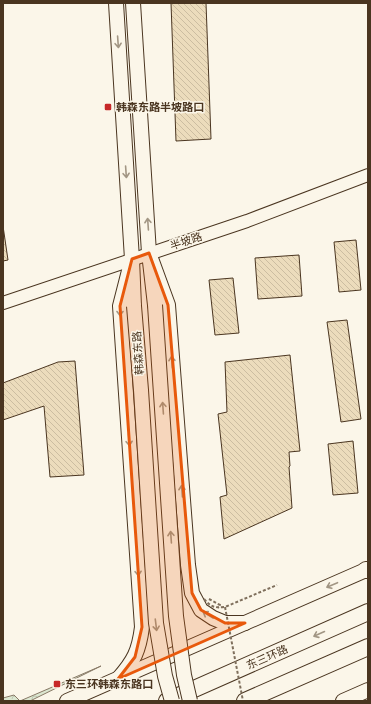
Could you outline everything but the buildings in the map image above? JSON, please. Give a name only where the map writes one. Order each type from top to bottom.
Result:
[{"type":"highway","name":"东三环路","points":[[167,701],[368,612]]},
{"type":"highway","points":[[244,701],[368,647]]},
{"type":"main road","name":"韩森东路","points":[[116,3],[134,306],[156,623],[165,676],[172,701]]},
{"type":"main road","name":"韩森东路","points":[[133,3],[149,253],[155,305],[176,616],[184,675],[190,701]]},
{"type":"main road","points":[[149,253],[168,305],[188,566],[192,593],[201,610],[213,618],[225,623],[245,623]]},
{"type":"main road","points":[[118,679],[135,656],[140,642],[142,627],[120,306],[132,259]]},
{"type":"main road","points":[[67,701],[367,570]]},
{"type":"main road","points":[[343,701],[368,690]]},
{"type":"street","name":"半坡路","points":[[3,303],[247,221],[368,175]]},
{"type":"path","points":[[204,599],[210,606],[217,608],[225,607],[277,585]]},
{"type":"path","points":[[225,607],[244,701]]},
{"type":"highlighted area","points":[[149,253],[168,305],[192,593],[201,610],[225,623],[245,623],[118,679],[135,657],[142,627],[120,306],[132,259]]},
{"type":"green space","points":[[101,666],[30,701],[20,701]]},
{"type":"green space","points":[[14,695],[20,701],[3,701],[3,698]]},
{"type":"place","name":"韩森东路半坡路口","points":[[108,107]]},
{"type":"place","name":"东三环韩森东路口","points":[[57,684]]}]
